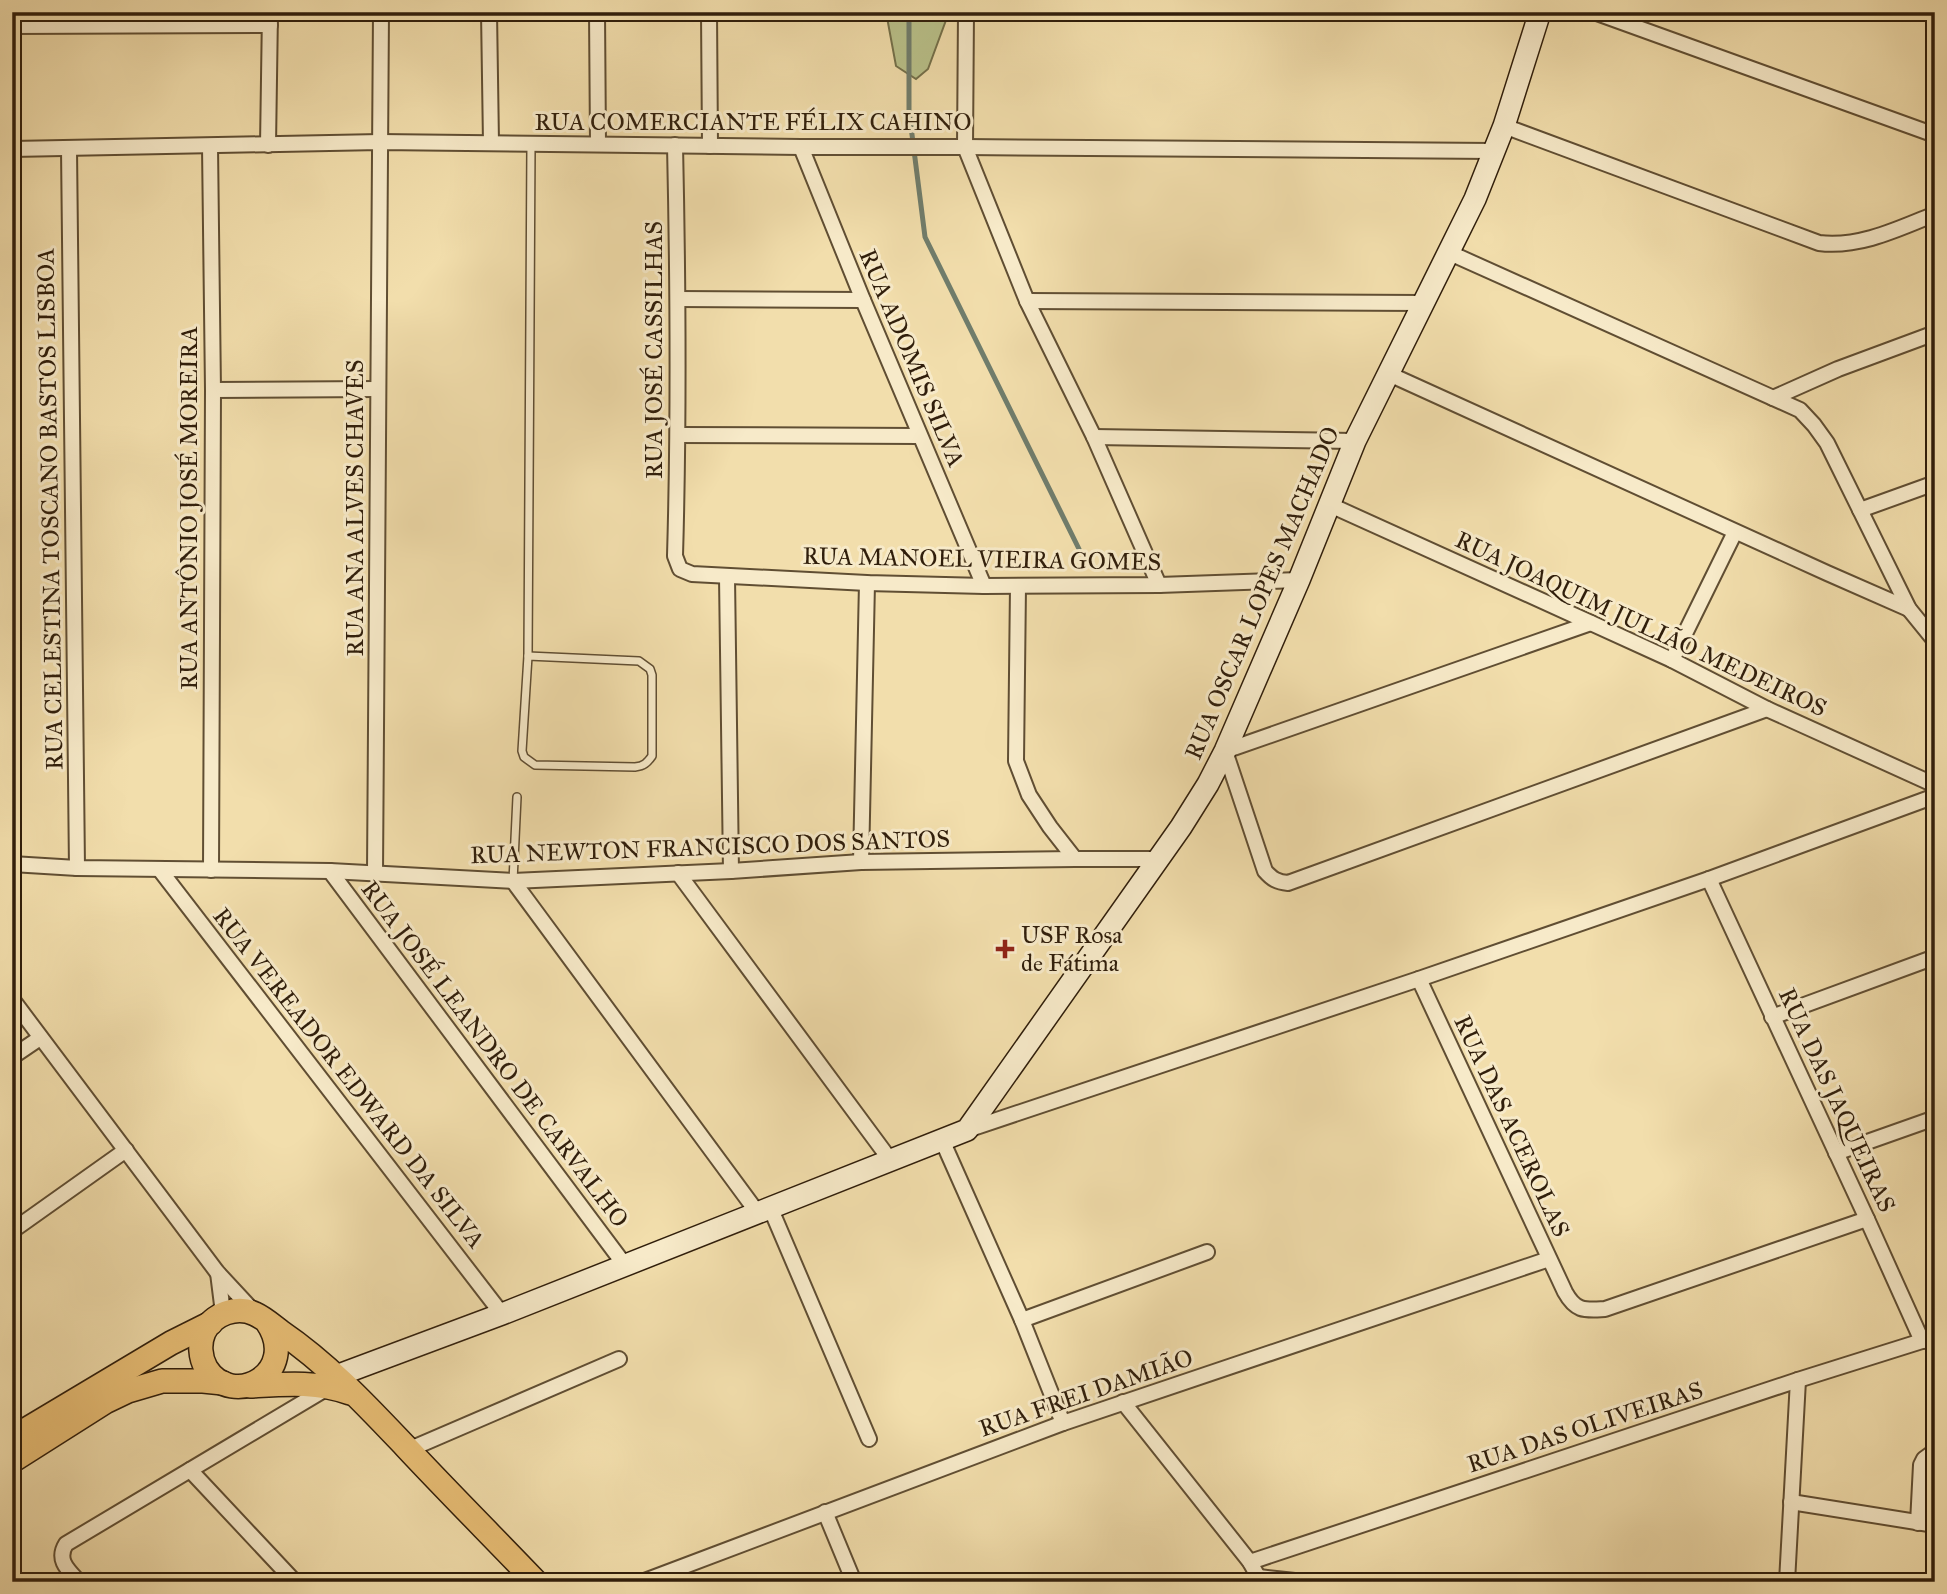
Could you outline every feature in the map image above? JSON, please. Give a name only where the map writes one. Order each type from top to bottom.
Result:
[{"type":"main road","points":[[12,1438],[215,1319],[230,1311],[242,1310],[261,1318],[306,1349],[334,1381],[357,1395],[536,1582]]},
{"type":"main road","points":[[215,1319],[205,1332],[201,1353],[212,1376],[234,1385],[257,1382],[273,1366],[277,1343],[273,1332],[261,1318]]},
{"type":"main road","points":[[12,1461],[105,1402],[148,1384],[162,1381],[203,1381],[234,1385],[334,1381]]},
{"type":"street","name":"RUA ANA ALVES CHAVES","points":[[375,873],[381,12]]},
{"type":"street","points":[[489,12],[491,143]]},
{"type":"street","points":[[597,12],[598,144]]},
{"type":"street","points":[[709,12],[710,146]]},
{"type":"street","points":[[966,12],[965,147],[1027,301],[1094,437],[1159,585]]},
{"type":"street","name":"RUA OSCAR LOPES MACHADO","points":[[967,1130],[1158,859],[1208,784],[1225,751],[1355,440],[1475,199],[1504,126],[1540,12]]},
{"type":"street","points":[[1594,12],[1935,135]]},
{"type":"street","points":[[12,26],[270,19],[268,145]]},
{"type":"street","points":[[1504,126],[1819,243],[1838,245],[1863,241],[1935,214]]},
{"type":"street","name":"RUA COMERCIANTE FÉLIX CAHINO","points":[[12,149],[380,142],[1494,151]]},
{"type":"street","name":"RUA JOSÉ CASSILHAS","points":[[674,556],[678,435],[675,145]]},
{"type":"street","name":"RUA ANTÔNIO JOSÉ MOREIRA","points":[[210,146],[214,390],[211,870]]},
{"type":"street","name":"RUA ADOMIS SILVA","points":[[801,147],[919,436],[984,586]]},
{"type":"street","name":"RUA CELESTINA TOSCANO BASTOS LISBOA","points":[[69,149],[77,868]]},
{"type":"street","points":[[1450,253],[1800,410],[1828,443],[1909,609],[1934,638]]},
{"type":"street","points":[[678,299],[863,300]]},
{"type":"street","points":[[1027,301],[1422,303]]},
{"type":"street","points":[[1773,398],[1838,369],[1935,333]]},
{"type":"street","points":[[1389,374],[1909,609]]},
{"type":"street","points":[[214,390],[378,389]]},
{"type":"street","points":[[678,435],[919,436]]},
{"type":"street","points":[[1094,437],[1355,440]]},
{"type":"street","points":[[1860,510],[1935,483]]},
{"type":"street","name":"RUA JOAQUIM JULIÃO MEDEIROS","points":[[1328,504],[1591,622],[1767,709],[1935,785]]},
{"type":"street","points":[[1672,660],[1735,532]]},
{"type":"street","name":"RUA MANOEL VIEIRA GOMES","points":[[674,556],[677,564],[692,574],[867,583],[984,586],[1159,585],[1299,579]]},
{"type":"street","points":[[727,577],[731,871]]},
{"type":"street","points":[[861,862],[867,583]]},
{"type":"street","points":[[1018,586],[1016,761],[1029,795],[1075,859]]},
{"type":"street","points":[[1591,622],[1225,751],[1265,871],[1279,882],[1288,883],[1767,709]]},
{"type":"street","points":[[79,1582],[62,1561],[61,1552],[66,1544],[334,1381],[967,1130],[1709,879],[1935,796]]},
{"type":"street","name":"RUA NEWTON FRANCISCO DOS SANTOS","points":[[12,864],[160,870],[330,871],[513,881],[861,862],[1158,859]]},
{"type":"street","name":"RUA VEREADOR EDWARD DA SILVA","points":[[160,870],[502,1314]]},
{"type":"street","name":"RUA JOSÉ LEANDRO DE CARVALHO","points":[[330,871],[624,1264]]},
{"type":"street","points":[[678,873],[891,1161]]},
{"type":"street","name":"RUA DAS JAQUEIRAS","points":[[1709,879],[1867,1219],[1928,1340]]},
{"type":"street","points":[[513,881],[764,1210],[869,1439]]},
{"type":"street","points":[[1772,1017],[1935,957]]},
{"type":"street","name":"RUA DAS ACEROLAS","points":[[1419,979],[1565,1293],[1577,1307],[1584,1310],[1605,1310],[1867,1219]]},
{"type":"street","points":[[12,999],[217,1272],[261,1318]]},
{"type":"street","points":[[12,1057],[40,1038]]},
{"type":"street","points":[[1836,1153],[1935,1118]]},
{"type":"street","points":[[942,1140],[1023,1320],[1063,1423]]},
{"type":"street","points":[[12,1231],[126,1150]]},
{"type":"street","points":[[1023,1320],[1206,1252]]},
{"type":"street","name":"RUA FREI DAMIÃO","points":[[642,1582],[1063,1423],[1549,1259]]},
{"type":"street","points":[[215,1319],[222,1305],[217,1272]]},
{"type":"street","name":"RUA DAS OLIVEIRAS","points":[[1250,1562],[1798,1380],[1928,1340]]},
{"type":"street","points":[[408,1450],[620,1359]]},
{"type":"street","points":[[1787,1582],[1798,1380]]},
{"type":"street","points":[[1123,1402],[1250,1562],[1260,1579],[1304,1582]]},
{"type":"street","points":[[1918,1523],[1922,1465],[1928,1454],[1935,1451]]},
{"type":"street","points":[[190,1470],[295,1582]]},
{"type":"street","points":[[1791,1502],[1935,1525]]},
{"type":"street","points":[[825,1512],[854,1582]]},
{"type":"lane","points":[[528,656],[639,661],[645,664],[652,675],[652,755],[648,762],[635,767],[535,765],[524,757],[522,751],[528,656],[531,144]]},
{"type":"lane","points":[[513,881],[517,797]]},
{"type":"green space","points":[[886,12],[949,12],[928,69],[916,79],[896,66]]},
{"type":"waterway","points":[[909,12],[909,111],[925,237],[1079,549]]},
{"type":"place","name":"USF Rosa de Fátima","points":[[1005,949]]}]
